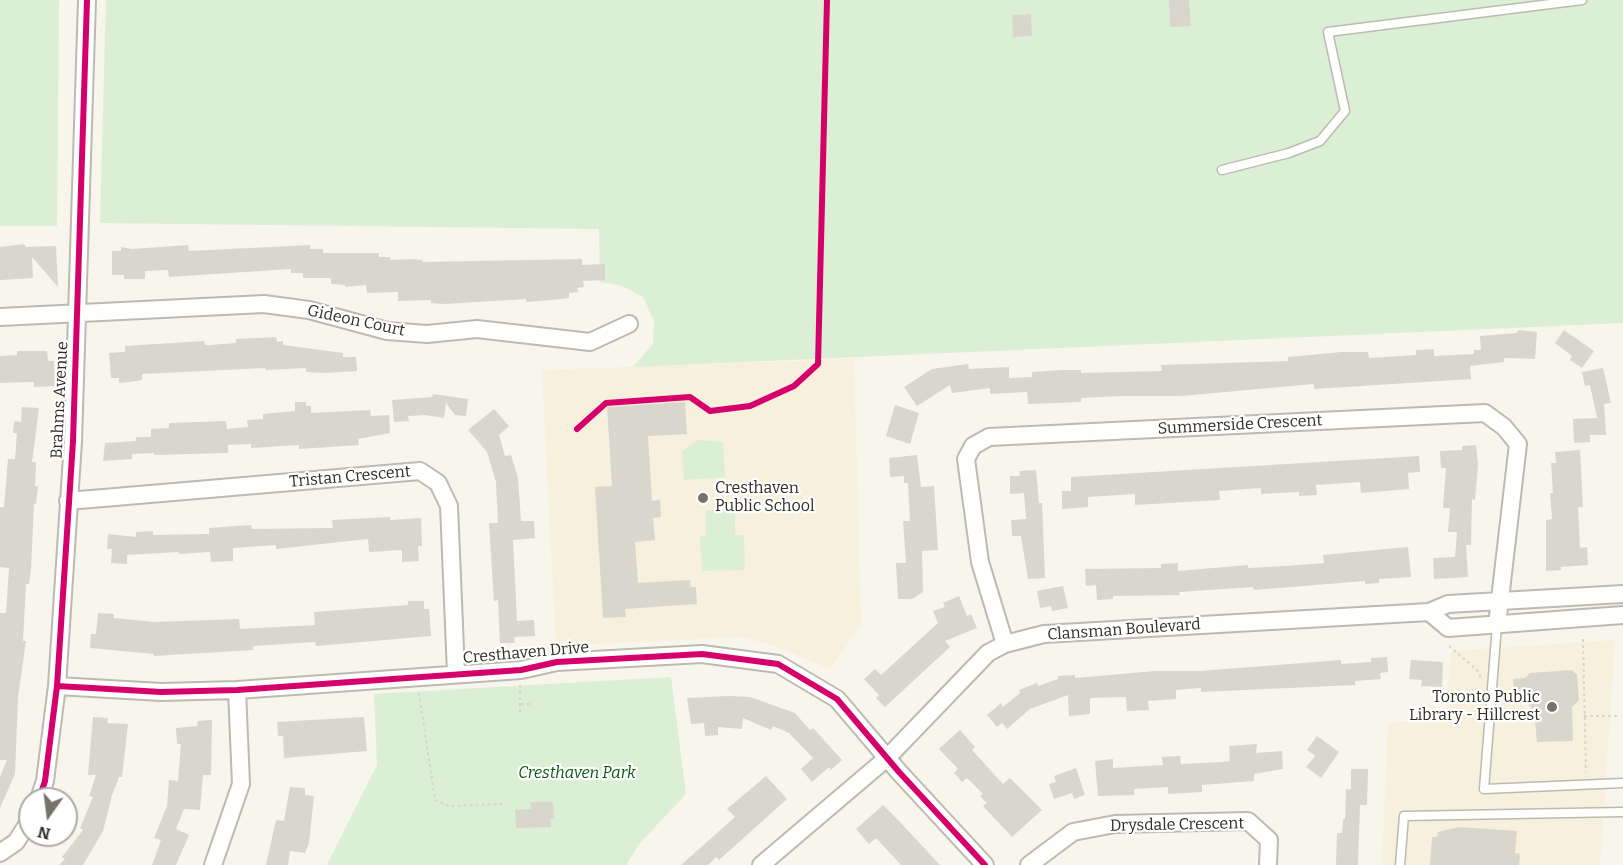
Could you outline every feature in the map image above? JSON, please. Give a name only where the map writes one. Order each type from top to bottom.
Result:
[{"type":"street","name":"Brahms Avenue","points":[[43,787],[57,686],[68,501],[78,315],[87,0]]},
{"type":"street","name":"Gideon Court","points":[[0,317],[78,315],[264,304],[309,310],[387,331],[427,334],[477,329],[590,342],[629,324]]},
{"type":"street","name":"Summerside Crescent","points":[[1005,644],[980,562],[966,459],[973,446],[989,437],[1485,413],[1504,426],[1518,444],[1497,626]]},
{"type":"street","name":"Tristan Crescent","points":[[68,501],[420,471],[438,483],[449,506],[456,673]]},
{"type":"street","name":"Clansman Boulevard","points":[[761,865],[887,758],[988,654],[1005,644],[1044,634],[1429,612],[1448,604],[1623,594]]},
{"type":"street","points":[[1429,612],[1448,628],[1623,615]]},
{"type":"street","name":"Cresthaven Drive","points":[[57,686],[161,692],[237,690],[417,675],[520,670],[557,662],[702,654],[778,664],[837,699],[887,758],[985,865]]},
{"type":"street","points":[[213,865],[241,784],[237,690]]},
{"type":"street","name":"Drysdale Crescent","points":[[1029,865],[1073,832],[1114,824],[1248,821],[1269,840],[1268,865]]},
{"type":"street","points":[[0,853],[18,839]]},
{"type":"lane","points":[[1222,170],[1289,153],[1320,141],[1345,111],[1328,32],[1582,0]]},
{"type":"lane","points":[[1497,626],[1484,789],[1623,783]]},
{"type":"lane","points":[[1400,865],[1404,816],[1623,812]]},
{"type":"path","points":[[1583,639],[1586,784]]},
{"type":"path","points":[[1449,646],[1476,670],[1491,706]]},
{"type":"path","points":[[520,670],[520,715]]},
{"type":"path","points":[[417,675],[435,800],[448,806],[504,804]]},
{"type":"path","points":[[520,704],[533,704]]},
{"type":"path","points":[[1584,716],[1617,716]]},
{"type":"shaded area","name":"Cresthaven Public School","points":[[854,359],[861,625],[830,669],[776,646],[741,637],[556,646],[542,370]]},
{"type":"shaded area","points":[[1615,640],[1600,865],[1382,865],[1388,723],[1445,718],[1451,651]]},
{"type":"green space","points":[[0,0],[59,0],[57,226],[0,226]]},
{"type":"green space","points":[[106,0],[1623,0],[1623,323],[633,367],[653,344],[654,321],[643,297],[620,285],[600,282],[599,229],[100,223]]},
{"type":"green space","points":[[698,440],[723,442],[725,477],[684,480],[682,451]]},
{"type":"green space","points":[[706,510],[735,510],[735,535],[744,535],[745,570],[702,571],[700,536],[706,536]]},
{"type":"green space","name":"Cresthaven Park","points":[[671,677],[686,794],[640,843],[626,865],[327,865],[377,765],[374,694]]},
{"type":"building","points":[[1169,0],[1189,0],[1191,26],[1170,27]]},
{"type":"building","points":[[1031,14],[1032,36],[1013,37],[1012,15]]},
{"type":"building","points":[[24,244],[26,247],[56,246],[58,287],[32,257],[33,278],[0,280],[0,247]]},
{"type":"building","points":[[188,245],[189,251],[310,245],[310,249],[323,249],[323,253],[379,253],[379,257],[390,257],[391,260],[411,259],[423,262],[582,259],[582,265],[605,264],[605,280],[583,281],[584,287],[577,288],[578,292],[569,293],[569,298],[526,302],[526,299],[445,304],[431,303],[431,300],[398,301],[398,292],[367,293],[366,285],[345,287],[345,285],[331,284],[331,278],[303,278],[303,273],[291,273],[291,269],[169,277],[168,270],[145,271],[145,279],[124,279],[124,275],[112,275],[112,251],[121,251],[121,247],[132,249]]},
{"type":"building","points":[[1518,330],[1537,332],[1535,359],[1504,358],[1504,362],[1470,366],[1471,379],[1314,389],[1314,384],[1181,396],[1081,398],[1081,402],[1028,404],[1027,392],[990,394],[990,388],[952,393],[950,385],[917,406],[904,387],[932,369],[968,364],[969,369],[1009,367],[1009,378],[1032,377],[1032,372],[1063,370],[1081,370],[1081,373],[1162,371],[1161,365],[1288,361],[1288,357],[1341,352],[1368,352],[1369,358],[1416,355],[1416,350],[1434,349],[1434,356],[1474,354],[1474,350],[1481,350],[1480,336],[1517,333]]},
{"type":"building","points":[[1564,330],[1594,351],[1582,368],[1570,360],[1572,356],[1555,343]]},
{"type":"building","points":[[276,337],[277,342],[283,341],[283,345],[343,353],[343,357],[356,357],[357,371],[324,373],[306,372],[306,368],[266,370],[265,368],[142,374],[142,380],[119,383],[119,378],[111,378],[109,353],[125,352],[125,346],[204,341],[205,345],[210,345],[236,343],[236,339]]},
{"type":"building","points":[[17,351],[47,351],[48,361],[54,361],[55,386],[34,387],[34,382],[0,383],[0,356],[17,355]]},
{"type":"building","points":[[1603,368],[1611,403],[1604,404],[1606,435],[1590,435],[1590,442],[1574,443],[1573,419],[1597,418],[1590,385],[1585,386],[1582,372]]},
{"type":"building","points":[[433,394],[468,399],[466,416],[455,415],[446,403],[444,418],[425,415],[408,416],[409,421],[394,422],[392,400],[432,397]]},
{"type":"building","points":[[295,402],[306,402],[306,406],[311,406],[311,413],[370,410],[371,416],[389,415],[390,433],[358,439],[359,445],[299,449],[299,445],[251,448],[251,444],[228,445],[228,453],[132,454],[132,459],[103,461],[105,443],[136,441],[136,437],[151,437],[151,429],[169,428],[169,423],[226,421],[227,429],[248,427],[247,420],[263,419],[263,414],[295,411]]},
{"type":"building","points":[[685,402],[687,434],[648,436],[652,501],[660,500],[661,517],[653,518],[655,540],[635,542],[638,583],[690,580],[691,587],[696,587],[697,604],[625,609],[626,617],[603,618],[595,487],[612,486],[607,407]]},
{"type":"building","points":[[895,405],[919,413],[910,444],[886,436]]},
{"type":"building","points":[[22,407],[39,408],[32,462],[36,462],[35,486],[38,486],[36,504],[34,503],[31,570],[29,584],[26,584],[23,641],[26,641],[18,697],[15,774],[0,808],[0,777],[7,760],[0,760],[0,613],[6,613],[9,568],[0,567],[0,507],[4,507],[8,459],[15,459],[17,433],[13,433],[14,421],[21,422]]},
{"type":"building","points":[[494,409],[509,426],[499,435],[505,456],[511,455],[518,478],[521,521],[534,521],[535,538],[513,540],[517,621],[534,620],[535,636],[514,637],[515,643],[500,643],[498,600],[494,601],[489,523],[498,523],[496,482],[487,452],[468,430]]},
{"type":"building","points":[[1476,445],[1478,465],[1475,500],[1472,499],[1471,545],[1466,545],[1468,577],[1434,579],[1433,558],[1455,557],[1457,532],[1448,532],[1450,508],[1443,508],[1446,468],[1441,468],[1440,451],[1462,450],[1462,446]]},
{"type":"building","points":[[1580,450],[1583,507],[1578,507],[1580,548],[1587,547],[1588,565],[1561,567],[1561,570],[1546,571],[1546,520],[1552,519],[1551,463],[1556,463],[1555,452]]},
{"type":"building","points":[[917,455],[921,487],[934,486],[938,550],[922,551],[923,592],[912,599],[898,599],[896,563],[906,563],[903,521],[910,521],[908,483],[904,483],[904,476],[890,477],[889,458]]},
{"type":"building","points":[[1419,456],[1420,472],[1408,473],[1409,489],[1361,493],[1360,482],[1316,485],[1317,495],[1299,496],[1299,492],[1261,494],[1261,488],[1219,491],[1220,500],[1135,505],[1135,494],[1088,497],[1088,507],[1062,509],[1062,491],[1071,491],[1071,477]]},
{"type":"building","points":[[1036,470],[1039,503],[1042,503],[1045,578],[1028,579],[1021,536],[1012,536],[1011,520],[1026,519],[1024,493],[1010,494],[1010,476],[1020,476],[1019,471]]},
{"type":"building","points":[[390,517],[390,520],[421,518],[422,546],[418,546],[419,561],[402,562],[402,550],[369,552],[368,539],[276,549],[276,545],[233,548],[233,561],[211,562],[210,552],[179,554],[179,552],[127,555],[127,564],[111,563],[112,549],[107,549],[108,534],[136,537],[136,532],[153,531],[153,535],[209,534],[209,528],[251,525],[252,529],[333,528],[332,520]]},
{"type":"building","points":[[1408,547],[1411,577],[1379,579],[1379,583],[1365,584],[1365,581],[1254,590],[1253,587],[1179,592],[1180,595],[1113,596],[1113,599],[1097,600],[1096,585],[1086,586],[1085,569],[1161,568],[1161,564],[1178,563],[1178,571],[1248,565],[1248,568],[1286,566],[1324,563],[1323,555]]},
{"type":"building","points":[[1063,586],[1068,608],[1052,611],[1051,606],[1040,608],[1037,591]]},
{"type":"building","points":[[959,596],[967,616],[971,614],[977,628],[945,641],[950,647],[885,707],[876,698],[879,695],[864,679],[875,669],[881,675],[938,623],[933,611],[945,607],[943,603]]},
{"type":"building","points":[[408,601],[424,601],[424,609],[429,609],[431,636],[316,646],[315,642],[253,646],[253,650],[154,656],[154,654],[90,648],[91,634],[96,634],[98,613],[114,614],[114,618],[155,622],[239,619],[240,629],[315,625],[314,612],[408,605]]},
{"type":"building","points":[[1387,657],[1388,672],[1380,673],[1381,679],[1355,681],[1355,685],[1201,692],[1201,688],[1176,690],[1176,699],[1148,701],[1149,710],[1127,711],[1126,697],[1090,698],[1090,714],[1069,716],[1068,695],[1030,709],[1007,729],[1002,723],[997,727],[987,715],[1001,703],[1003,707],[1020,693],[1019,690],[1037,683],[1038,686],[1058,679],[1058,676],[1075,675],[1075,678],[1155,671],[1200,671],[1341,660],[1341,664],[1371,662],[1371,658]]},
{"type":"building","points":[[1411,660],[1443,662],[1442,687],[1421,686],[1422,680],[1409,679]]},
{"type":"building","name":"Toronto Public Library - Hillcrest","points":[[1572,670],[1577,675],[1579,700],[1572,707],[1573,741],[1537,742],[1534,710],[1527,703],[1515,704],[1513,679],[1525,678],[1530,673]]},
{"type":"building","points":[[750,697],[795,713],[810,730],[813,728],[842,760],[831,770],[829,767],[812,782],[801,769],[813,758],[789,733],[773,726],[771,730],[743,718],[742,729],[718,727],[718,735],[705,736],[704,723],[691,724],[687,698]]},
{"type":"building","points":[[93,717],[108,718],[107,723],[128,724],[122,777],[119,777],[112,795],[103,831],[83,865],[59,865],[65,859],[62,857],[70,847],[78,847],[78,836],[83,830],[80,828],[93,797],[89,796],[96,775],[88,775]]},
{"type":"building","points":[[364,717],[367,751],[284,758],[283,736],[278,736],[277,722]]},
{"type":"building","points":[[212,720],[211,775],[203,775],[200,810],[184,809],[176,829],[189,835],[176,865],[152,865],[161,840],[154,838],[167,806],[169,780],[178,781],[181,744],[177,744],[176,728],[198,726],[197,721]]},
{"type":"building","points":[[960,730],[975,747],[972,750],[1003,784],[1010,778],[1042,810],[1012,837],[983,806],[987,803],[980,796],[983,794],[967,778],[962,782],[954,773],[958,769],[939,749]]},
{"type":"building","points":[[1317,736],[1339,752],[1321,778],[1306,767],[1315,756],[1307,750]]},
{"type":"building","points":[[1257,744],[1256,753],[1282,751],[1283,769],[1254,774],[1254,781],[1202,785],[1202,792],[1168,794],[1168,787],[1134,789],[1134,795],[1098,796],[1095,761],[1113,759],[1113,768],[1163,765],[1162,757],[1180,756],[1181,764],[1222,762],[1230,761],[1229,746]]},
{"type":"building","points":[[1076,768],[1085,795],[1074,799],[1072,793],[1054,799],[1049,784],[1056,782],[1054,776]]},
{"type":"building","points":[[1351,769],[1368,769],[1367,805],[1360,805],[1358,865],[1336,865],[1337,833],[1342,833],[1346,789],[1351,790]]},
{"type":"building","points":[[766,776],[787,799],[719,860],[716,857],[708,865],[681,865],[735,817],[727,809]]},
{"type":"building","points":[[290,787],[305,788],[305,795],[314,796],[309,843],[305,853],[290,851],[288,865],[266,865],[276,820],[284,821]]},
{"type":"building","points":[[530,802],[553,802],[554,819],[550,819],[551,827],[516,828],[515,810],[531,809]]},
{"type":"building","points":[[883,805],[940,865],[901,865],[876,838],[869,844],[856,829]]},
{"type":"building","points":[[1459,827],[1517,831],[1515,853],[1520,854],[1519,865],[1430,865],[1432,837],[1437,837],[1438,832]]},
{"type":"cycle path","points":[[43,787],[57,686],[73,441],[87,0]]},
{"type":"cycle path","points":[[577,429],[606,403],[690,397],[710,411],[750,406],[794,386],[818,364],[827,0]]},
{"type":"cycle path","points":[[57,686],[161,692],[237,690],[521,670],[557,662],[702,654],[778,664],[837,699],[899,772],[985,865]]},
{"type":"place","name":"Cresthaven Public School","points":[[703,498]]},
{"type":"place","name":"Toronto Public Library - Hillcrest","points":[[1552,707]]}]
